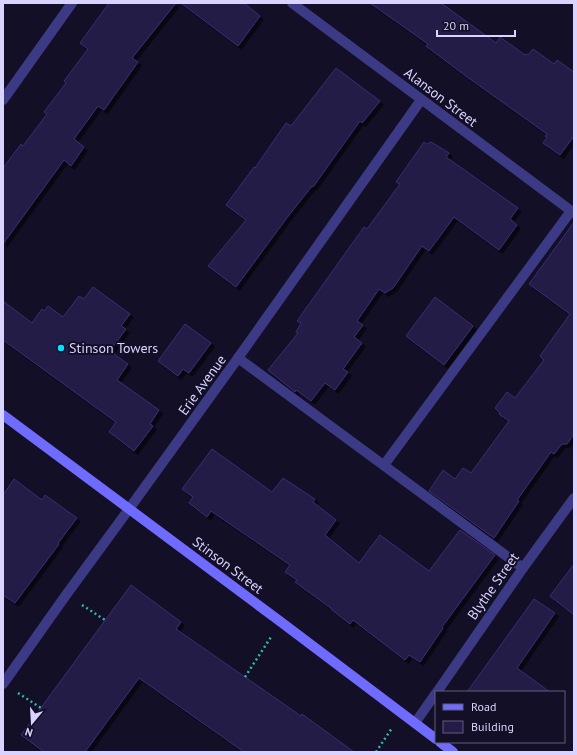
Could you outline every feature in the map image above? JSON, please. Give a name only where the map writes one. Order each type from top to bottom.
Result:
[{"type":"street","points":[[3,100],[72,3]]},
{"type":"street","name":"Alanson Street","points":[[292,3],[420,100],[573,212]]},
{"type":"street","name":"Erie Avenue","points":[[3,684],[66,594],[238,358],[420,100]]},
{"type":"street","points":[[384,466],[573,212]]},
{"type":"street","points":[[238,358],[523,568]]},
{"type":"street","name":"Stinson Street","points":[[3,415],[435,738]]},
{"type":"street","name":"Blythe Street","points":[[437,691],[574,498]]},
{"type":"street","name":"Blythe Street","points":[[415,724],[435,694]]},
{"type":"street","points":[[441,743],[453,752]]},
{"type":"path","points":[[66,594],[105,620]]},
{"type":"path","points":[[245,677],[281,622]]},
{"type":"path","points":[[3,684],[41,708]]},
{"type":"path","points":[[376,752],[402,713]]},
{"type":"building","points":[[109,3],[176,3],[132,58],[138,62],[104,110],[98,106],[74,139],[84,147],[71,166],[64,160],[3,244],[3,168],[21,144],[23,146],[47,114],[44,112],[66,83],[64,81],[88,49],[80,43]]},
{"type":"building","points":[[181,3],[244,3],[260,16],[238,46]]},
{"type":"building","points":[[370,3],[441,3],[496,43],[500,37],[525,55],[528,55],[533,49],[554,64],[557,60],[574,72],[574,136],[560,155],[543,143],[547,137],[545,136],[547,134],[470,79],[426,46],[428,44]]},
{"type":"building","points":[[336,68],[380,101],[362,123],[360,121],[313,187],[312,186],[286,219],[236,287],[208,266],[246,220],[226,205],[254,167],[255,168],[286,123],[291,126]]},
{"type":"building","points":[[424,142],[427,144],[431,142],[449,153],[446,157],[518,208],[510,219],[517,225],[499,250],[454,217],[429,251],[422,246],[393,288],[385,293],[379,289],[357,321],[363,325],[354,337],[362,343],[343,369],[348,372],[335,390],[325,383],[311,401],[296,390],[295,392],[268,370],[298,333],[296,332],[301,323],[297,321],[364,227],[367,229],[400,184],[396,182]]},
{"type":"building","points":[[574,222],[574,434],[567,444],[562,444],[554,454],[551,452],[517,500],[519,501],[494,538],[429,491],[443,470],[455,479],[463,468],[471,473],[509,421],[499,414],[500,413],[495,408],[507,392],[515,398],[544,360],[540,356],[570,314],[529,284]]},
{"type":"building","name":"Stinson Towers","points":[[93,287],[130,314],[121,326],[126,329],[110,351],[128,364],[117,380],[159,410],[150,424],[153,426],[134,451],[109,432],[116,422],[3,340],[3,301],[32,323],[42,309],[44,311],[48,306],[63,317],[79,296],[84,299]]},
{"type":"building","points":[[435,297],[473,326],[444,365],[406,336]]},
{"type":"building","points":[[185,324],[211,343],[189,373],[183,369],[178,376],[158,361]]},
{"type":"building","points":[[212,449],[272,492],[283,478],[315,499],[313,502],[336,520],[325,535],[359,563],[380,535],[429,571],[460,530],[495,555],[442,627],[443,628],[420,662],[409,655],[405,660],[353,620],[350,624],[295,582],[297,580],[285,572],[290,565],[211,511],[207,517],[189,503],[193,497],[182,489]]},
{"type":"building","points":[[14,479],[42,500],[45,495],[77,518],[15,603],[3,595],[3,495]]},
{"type":"building","points":[[574,564],[574,615],[550,596]]},
{"type":"building","points":[[131,585],[181,622],[176,629],[301,716],[302,714],[354,752],[244,752],[139,678],[85,752],[44,752],[21,735]]},
{"type":"building","points":[[534,599],[555,613],[517,668],[549,691],[468,691]]},
{"type":"place","name":"Stinson Towers","points":[[61,348]]}]
